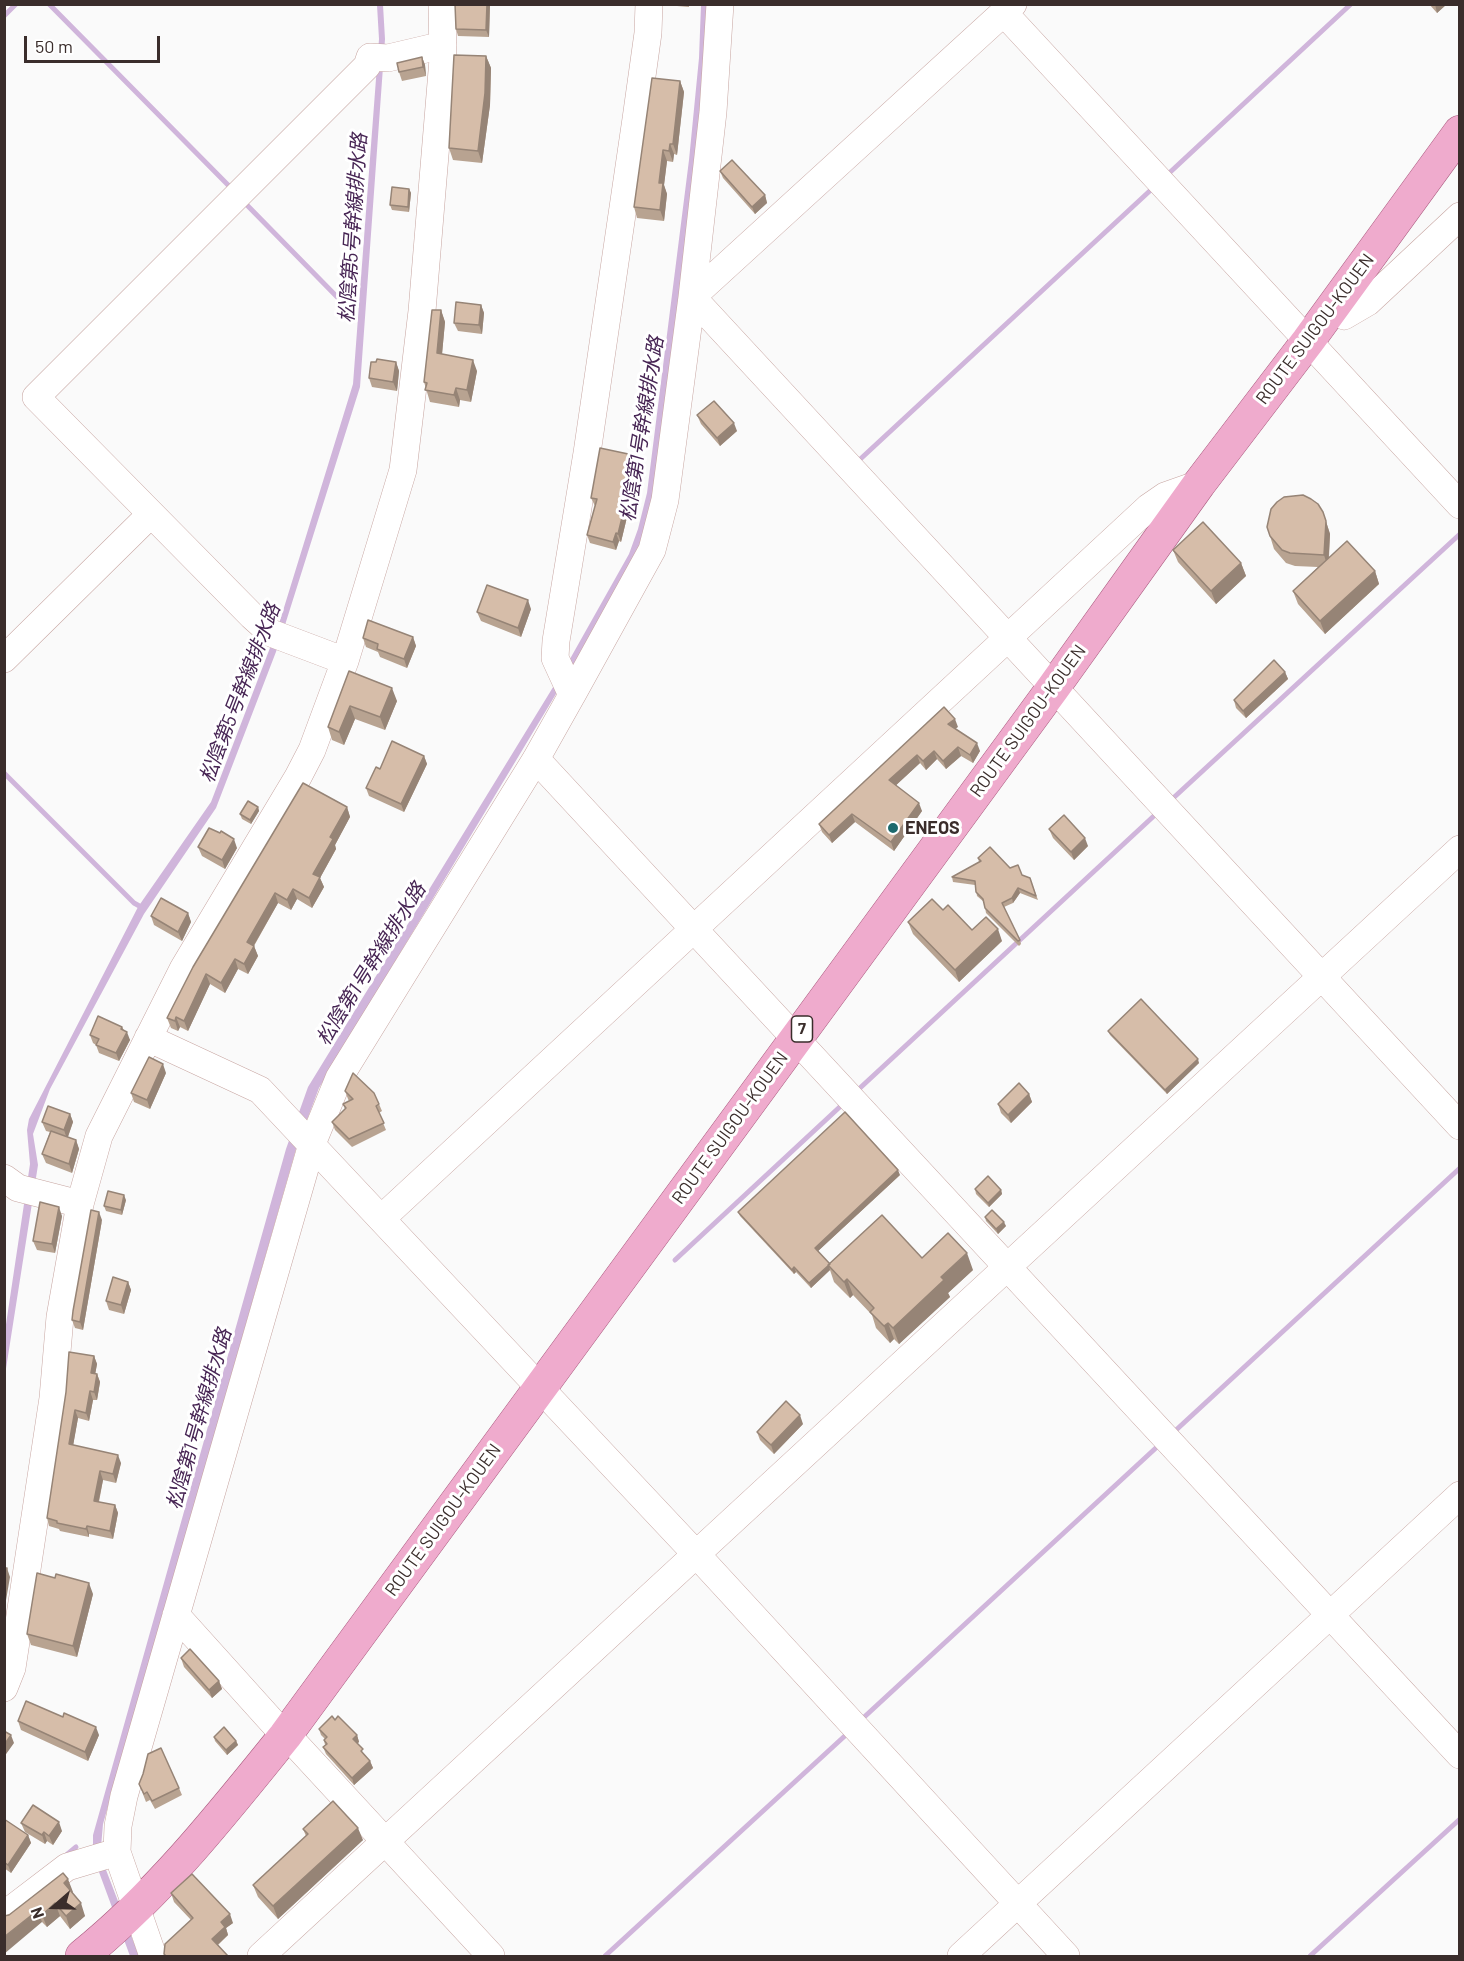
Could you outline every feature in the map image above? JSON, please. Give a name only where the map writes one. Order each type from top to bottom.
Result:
[{"type":"main road","name":"ROUTE SUIGOU-KOUEN","points":[[82,1956],[175,1869],[286,1735],[1053,688],[1199,484],[1308,341],[1460,132]]},
{"type":"street","points":[[4,1688],[12,1668],[53,1398],[60,1317],[80,1204],[99,1136],[183,969],[312,750],[345,661],[403,470],[422,311],[443,45],[442,4]]},
{"type":"street","points":[[571,693],[555,658],[556,640],[587,453],[648,33],[649,4]]},
{"type":"street","points":[[153,1956],[124,1919],[105,1855],[118,1826],[124,1796],[176,1615],[303,1134],[536,759],[652,550],[660,524],[692,297],[713,112],[720,4]]},
{"type":"street","points":[[692,297],[1009,9],[1308,341],[1460,504]]},
{"type":"street","points":[[345,661],[282,637],[252,616],[36,396],[367,66],[370,57],[382,58],[443,45]]},
{"type":"street","points":[[1331,309],[1344,316],[1368,302],[1460,216]]},
{"type":"street","points":[[692,297],[1460,1126]]},
{"type":"street","points":[[382,1218],[1149,507],[1165,496],[1199,484]]},
{"type":"street","points":[[4,659],[151,514]]},
{"type":"street","points":[[536,759],[1460,1755]]},
{"type":"street","points":[[261,1956],[698,1555],[1007,1266],[1460,849]]},
{"type":"street","points":[[148,1038],[260,1090],[698,1555],[1066,1956]]},
{"type":"street","points":[[23,1187],[80,1204]]},
{"type":"street","points":[[962,1956],[1460,1496]]},
{"type":"street","points":[[176,1615],[492,1956]]},
{"type":"street","points":[[4,1915],[67,1867],[105,1855]]},
{"type":"shaded area","points":[[377,5],[383,5],[385,39],[360,387],[279,644],[216,808],[144,914],[50,1089],[33,1134],[38,1165],[5,1375],[5,1331],[30,1164],[27,1130],[29,1119],[138,907],[211,802],[278,627],[353,384],[379,39]]},
{"type":"shaded area","points":[[701,5],[709,5],[707,63],[654,499],[636,561],[319,1088],[296,1149],[103,1824],[101,1847],[103,1862],[139,1956],[130,1956],[96,1864],[93,1853],[93,1835],[286,1149],[308,1087],[566,666],[629,554],[638,529],[647,493],[689,160],[699,58]]},
{"type":"building","points":[[455,4],[487,4],[486,30],[456,29]]},
{"type":"building","points":[[454,55],[486,56],[485,93],[478,151],[449,148]]},
{"type":"building","points":[[422,57],[423,67],[399,72],[397,63]]},
{"type":"building","points":[[652,78],[680,81],[673,144],[670,144],[669,151],[663,150],[659,183],[663,183],[660,210],[634,207]]},
{"type":"building","points":[[732,160],[765,195],[752,207],[720,171]]},
{"type":"building","points":[[392,187],[409,189],[408,207],[390,205]]},
{"type":"building","points":[[456,302],[481,305],[479,325],[454,323]]},
{"type":"building","points":[[432,310],[441,310],[437,353],[473,360],[467,390],[456,388],[454,395],[425,390]]},
{"type":"building","points":[[377,359],[396,362],[393,382],[369,378],[371,362],[376,362]]},
{"type":"building","points":[[714,401],[734,423],[717,438],[697,415]]},
{"type":"building","points":[[600,448],[633,455],[631,467],[635,467],[627,505],[625,505],[618,534],[616,533],[613,542],[587,535],[597,499],[591,498]]},
{"type":"building","points":[[1303,495],[1318,504],[1323,512],[1326,521],[1324,555],[1290,553],[1282,550],[1270,536],[1267,527],[1271,509],[1284,497]]},
{"type":"building","points":[[1203,522],[1241,563],[1211,591],[1173,550]]},
{"type":"building","points":[[1347,541],[1375,571],[1320,621],[1293,591]]},
{"type":"building","points":[[487,585],[528,600],[518,628],[477,612]]},
{"type":"building","points":[[368,620],[413,637],[404,659],[377,649],[378,644],[363,638]]},
{"type":"building","points":[[1274,660],[1285,672],[1243,711],[1234,700]]},
{"type":"building","points":[[349,671],[392,688],[380,717],[350,706],[339,732],[328,727]]},
{"type":"building","points":[[944,707],[955,719],[948,724],[977,743],[970,755],[958,747],[943,761],[934,751],[923,761],[917,755],[889,780],[919,803],[891,842],[852,814],[829,835],[819,824]]},
{"type":"building","points":[[392,741],[424,756],[401,804],[366,788],[376,767],[380,769]]},
{"type":"building","points":[[303,783],[347,807],[330,837],[333,839],[313,874],[320,877],[309,898],[293,889],[287,900],[275,893],[247,942],[254,946],[244,964],[235,959],[221,983],[206,974],[184,1021],[176,1017],[175,1021],[167,1018],[193,967]]},
{"type":"building","points":[[248,801],[258,807],[250,820],[240,814]]},
{"type":"building","points":[[1064,815],[1085,838],[1071,852],[1049,829]]},
{"type":"building","points":[[209,828],[220,833],[221,831],[234,839],[222,860],[198,847]]},
{"type":"building","points":[[990,847],[1010,868],[1018,865],[1022,875],[1030,878],[1036,896],[1018,888],[1012,898],[1002,903],[1020,940],[1018,941],[985,908],[983,899],[976,892],[975,881],[952,877],[981,861],[978,858]]},
{"type":"building","points":[[161,898],[188,913],[178,932],[151,916]]},
{"type":"building","points":[[932,899],[943,910],[948,905],[972,930],[986,917],[998,929],[955,970],[908,922]]},
{"type":"building","points":[[1141,999],[1198,1059],[1165,1090],[1108,1031]]},
{"type":"building","points":[[98,1016],[122,1027],[121,1029],[127,1032],[116,1053],[96,1045],[99,1039],[90,1035]]},
{"type":"building","points":[[149,1057],[163,1064],[147,1100],[131,1093]]},
{"type":"building","points":[[353,1073],[374,1093],[379,1104],[376,1106],[384,1123],[349,1139],[332,1122],[346,1108],[343,1104],[353,1099],[345,1091]]},
{"type":"building","points":[[1019,1083],[1029,1094],[1008,1115],[998,1104]]},
{"type":"building","points":[[48,1106],[70,1114],[64,1130],[42,1122]]},
{"type":"building","points":[[845,1112],[898,1170],[815,1248],[830,1264],[809,1283],[794,1267],[792,1270],[738,1212]]},
{"type":"building","points":[[51,1131],[76,1140],[69,1164],[42,1154]]},
{"type":"building","points":[[988,1176],[1001,1190],[988,1203],[975,1189]]},
{"type":"building","points":[[108,1191],[124,1195],[121,1210],[104,1206]]},
{"type":"building","points":[[40,1202],[59,1207],[52,1244],[33,1241]]},
{"type":"building","points":[[91,1210],[99,1212],[80,1322],[72,1320]]},
{"type":"building","points":[[992,1210],[1004,1222],[996,1229],[985,1217]]},
{"type":"building","points":[[882,1215],[922,1258],[948,1233],[967,1253],[941,1277],[944,1280],[893,1328],[888,1323],[884,1326],[870,1312],[874,1308],[847,1279],[844,1282],[828,1265]]},
{"type":"building","points":[[113,1277],[128,1282],[121,1305],[106,1301]]},
{"type":"building","points":[[69,1352],[94,1356],[91,1373],[97,1374],[94,1392],[90,1391],[86,1413],[75,1410],[69,1444],[118,1455],[113,1474],[100,1471],[94,1501],[115,1505],[110,1531],[87,1526],[86,1529],[57,1523],[47,1518],[66,1392]]},
{"type":"building","points":[[786,1401],[800,1415],[771,1445],[757,1432]]},
{"type":"building","points":[[4,1568],[7,1568],[4,1584]]},
{"type":"building","points":[[37,1573],[55,1578],[56,1574],[89,1583],[73,1646],[27,1634]]},
{"type":"building","points":[[190,1649],[219,1681],[209,1690],[181,1658]]},
{"type":"building","points":[[26,1701],[63,1717],[64,1713],[96,1727],[85,1752],[18,1721]]},
{"type":"building","points":[[332,1716],[335,1720],[338,1716],[357,1735],[353,1739],[370,1761],[352,1778],[323,1747],[327,1744],[324,1740],[327,1737],[319,1729]]},
{"type":"building","points":[[224,1727],[236,1741],[226,1750],[214,1737]]},
{"type":"building","points":[[4,1731],[11,1735],[4,1745]]},
{"type":"building","points":[[161,1748],[179,1788],[152,1801],[147,1792],[144,1794],[139,1784],[148,1754]]},
{"type":"building","points":[[333,1801],[358,1828],[273,1906],[253,1885],[308,1834],[303,1829]]},
{"type":"building","points":[[33,1805],[59,1822],[49,1836],[44,1832],[42,1835],[21,1823]]},
{"type":"building","points":[[4,1819],[28,1835],[8,1865],[4,1862]]},
{"type":"building","points":[[63,1873],[68,1879],[64,1883],[81,1903],[66,1916],[55,1903],[42,1915],[38,1910],[4,1937],[4,1916],[9,1915]]},
{"type":"building","points":[[192,1874],[230,1914],[221,1922],[225,1927],[212,1939],[228,1956],[166,1956],[164,1954],[165,1944],[193,1918],[171,1893]]},
{"type":"waterway","name":"松陰第5号幹線排水路","points":[[4,16],[16,4]]},
{"type":"waterway","points":[[49,4],[232,189]]},
{"type":"waterway","points":[[1166,176],[1351,4]]},
{"type":"waterway","points":[[855,464],[1154,187]]},
{"type":"waterway","points":[[243,201],[344,304]]},
{"type":"waterway","points":[[1170,801],[1460,534]]},
{"type":"waterway","points":[[4,773],[134,903],[143,908]]},
{"type":"waterway","points":[[860,1088],[1156,814]]},
{"type":"waterway","points":[[675,1260],[844,1103]]},
{"type":"waterway","points":[[1175,1431],[1460,1168]]},
{"type":"waterway","points":[[861,1720],[1158,1446]]},
{"type":"waterway","points":[[605,1956],[848,1733]]},
{"type":"waterway","points":[[1310,1956],[1460,1819]]},
{"type":"waterway","points":[[64,1857],[76,1847]]},
{"type":"place","name":"ENEOS","points":[[893,828]]},
{"type":"water label","name":"松陰第1号幹線排水路","points":[[642,429]]},
{"type":"water label","name":"松陰第1号幹線排水路","points":[[371,964]]},
{"type":"water label","name":"松陰第1号幹線排水路","points":[[199,1419]]}]
